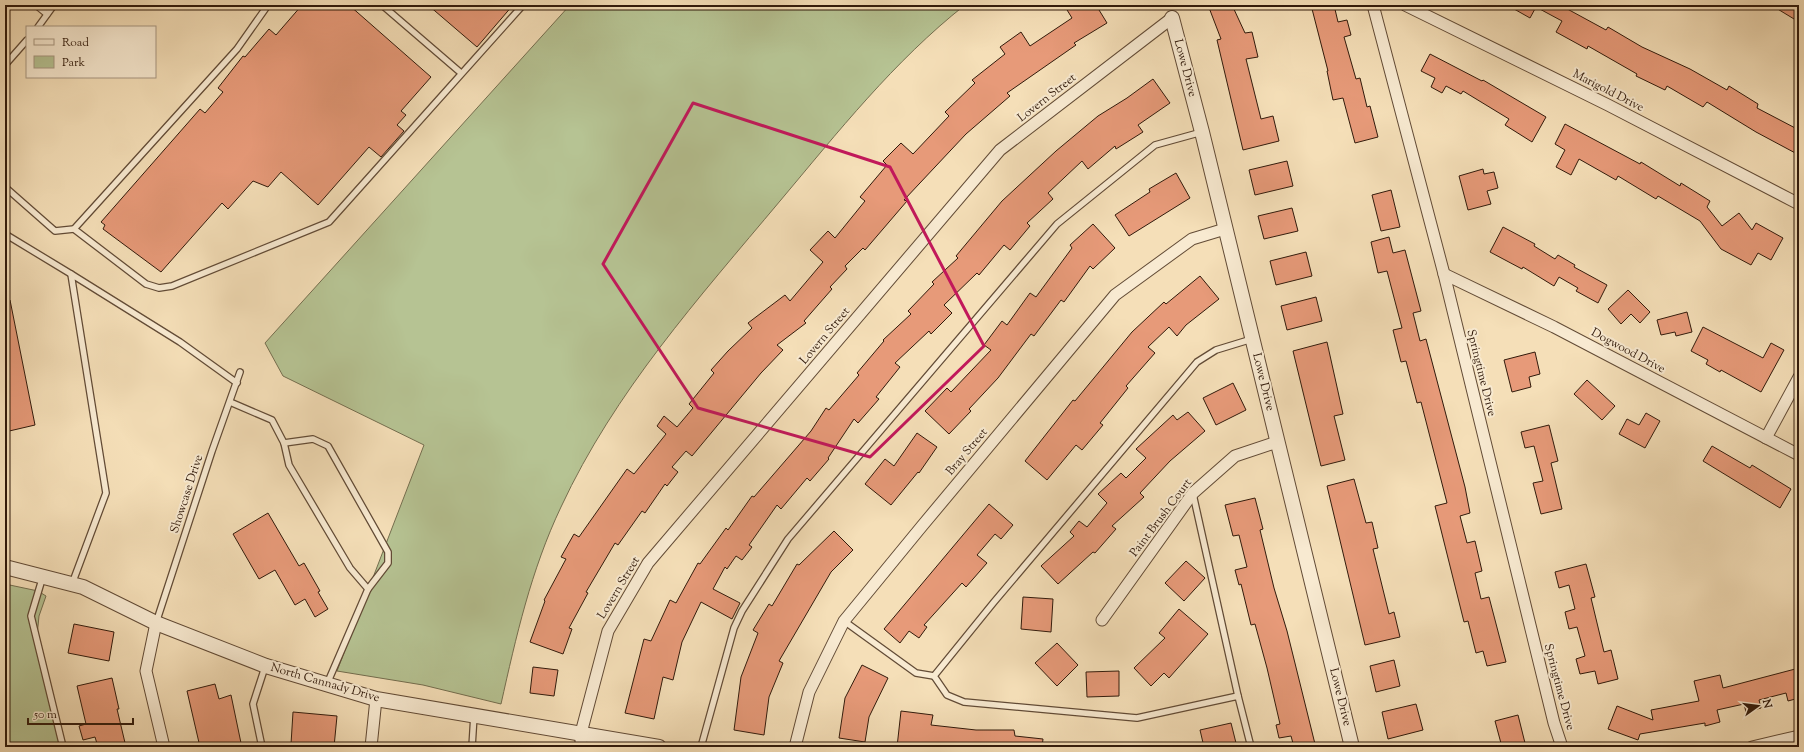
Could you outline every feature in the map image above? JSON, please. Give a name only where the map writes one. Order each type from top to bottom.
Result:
[{"type":"street","name":"Springtime Drive","points":[[1373,5],[1444,274],[1546,693],[1562,747]]},
{"type":"street","name":"Marigold Drive","points":[[1405,5],[1608,105],[1799,204]]},
{"type":"street","name":"Lowe Drive","points":[[1172,18],[1202,132],[1352,747]]},
{"type":"street","name":"Lovern Street","points":[[581,747],[581,733],[608,631],[648,564],[1000,150],[1172,18]]},
{"type":"street","name":"Bray Street","points":[[796,747],[809,692],[844,621],[1115,295],[1192,238],[1225,229]]},
{"type":"street","name":"Dogwood Drive","points":[[1444,274],[1554,327],[1799,455]]},
{"type":"street","points":[[1766,438],[1799,377]]},
{"type":"street","name":"Paint Brush Court","points":[[1102,620],[1193,493],[1235,456],[1277,442]]},
{"type":"street","name":"North Cannady Drive","points":[[5,567],[72,584],[156,623],[266,666],[376,699],[659,747]]},
{"type":"street","points":[[156,623],[146,671],[164,747]]},
{"type":"street","points":[[371,747],[376,699]]},
{"type":"street","points":[[1752,747],[1799,736]]},
{"type":"lane","points":[[36,5],[47,14]]},
{"type":"lane","points":[[39,26],[54,5]]},
{"type":"lane","points":[[5,187],[55,231],[74,229],[237,49],[268,5]]},
{"type":"lane","points":[[382,5],[462,73]]},
{"type":"lane","points":[[74,229],[146,284],[159,288],[179,283],[329,222],[523,5]]},
{"type":"lane","points":[[5,65],[26,41]]},
{"type":"lane","points":[[701,747],[734,628],[742,611],[788,539],[1057,224],[1155,144],[1202,132]]},
{"type":"lane","points":[[5,234],[180,342],[237,383]]},
{"type":"lane","points":[[71,274],[106,493],[72,584]]},
{"type":"lane","points":[[934,676],[994,602],[1197,362],[1216,350],[1252,339]]},
{"type":"lane","name":"Showcase Drive","points":[[156,623],[240,372]]},
{"type":"lane","points":[[230,402],[272,420],[284,443],[289,465],[350,568],[368,589]]},
{"type":"lane","points":[[284,443],[313,439],[328,446],[388,552],[388,563],[368,589],[327,685]]},
{"type":"lane","points":[[1193,493],[1238,696],[1251,747]]},
{"type":"lane","points":[[43,576],[31,616],[63,747]]},
{"type":"lane","points":[[844,621],[916,673],[934,676],[947,695],[964,702],[1137,718],[1238,696]]},
{"type":"lane","points":[[262,747],[253,704],[266,666]]},
{"type":"lane","points":[[472,747],[474,715]]},
{"type":"highlighted area","points":[[693,103],[890,167],[984,346],[870,457],[698,408],[603,264]]},
{"type":"green space","points":[[570,5],[965,5],[914,50],[845,123],[689,310],[632,385],[606,424],[561,507],[541,555],[525,604],[501,704],[423,685],[337,671],[424,445],[283,376],[265,343]]},
{"type":"green space","points":[[5,584],[38,591],[46,596],[39,616],[37,636],[63,747],[5,747]]},
{"type":"building","points":[[302,5],[349,5],[431,77],[401,111],[406,115],[397,125],[404,131],[381,157],[369,147],[318,205],[281,172],[268,187],[253,181],[228,209],[222,203],[161,272],[103,229],[105,225],[101,222],[200,109],[205,113],[223,92],[218,88],[243,56],[245,57],[269,29],[276,35]]},
{"type":"building","points":[[428,5],[513,5],[477,47]]},
{"type":"building","points":[[1064,5],[1096,5],[1107,23],[1074,43],[1076,45],[1007,93],[1010,96],[966,134],[904,200],[907,201],[865,250],[863,248],[845,266],[847,269],[830,287],[832,289],[804,321],[806,323],[777,345],[783,350],[761,373],[692,456],[686,451],[672,467],[678,472],[667,486],[665,484],[645,513],[642,511],[618,545],[615,543],[586,592],[588,593],[569,628],[572,629],[563,654],[530,642],[545,601],[544,600],[566,559],[561,557],[574,534],[579,537],[627,469],[634,474],[666,434],[657,426],[664,416],[677,427],[693,408],[689,404],[714,373],[711,370],[752,328],[748,323],[785,295],[790,301],[823,262],[810,250],[828,231],[835,238],[865,201],[860,197],[887,165],[883,161],[901,143],[913,154],[949,116],[945,112],[975,83],[972,80],[1005,54],[1000,47],[1021,32],[1030,46],[1072,18]]},
{"type":"building","points":[[1208,5],[1232,5],[1245,33],[1252,32],[1258,57],[1246,59],[1261,119],[1273,116],[1279,141],[1243,150],[1217,40],[1221,39]]},
{"type":"building","points":[[1311,5],[1334,5],[1338,22],[1347,20],[1351,35],[1344,37],[1356,79],[1360,78],[1367,107],[1370,106],[1378,137],[1355,143],[1343,98],[1333,100],[1328,71]]},
{"type":"building","points":[[1507,5],[1560,5],[1606,30],[1608,27],[1642,47],[1690,69],[1727,90],[1729,86],[1758,104],[1757,108],[1799,130],[1799,155],[1756,132],[1707,102],[1703,107],[1667,86],[1665,90],[1636,76],[1637,74],[1588,46],[1587,49],[1556,32],[1562,21],[1536,7],[1530,18]]},
{"type":"building","points":[[1771,5],[1799,5],[1799,22]]},
{"type":"building","points":[[1430,54],[1482,81],[1483,80],[1546,117],[1532,142],[1505,125],[1509,119],[1463,91],[1461,94],[1446,86],[1442,93],[1431,87],[1435,78],[1421,71]]},
{"type":"building","points":[[1153,79],[1170,103],[1138,125],[1143,132],[1116,149],[1115,146],[1088,169],[1082,161],[1048,193],[1053,199],[1027,223],[1030,226],[1010,250],[1004,245],[979,275],[977,273],[944,305],[952,313],[931,334],[929,331],[895,363],[900,367],[876,397],[879,399],[858,423],[854,419],[828,458],[829,459],[810,481],[807,478],[781,509],[777,505],[749,545],[752,547],[742,560],[736,556],[727,569],[725,567],[713,589],[740,603],[732,619],[701,602],[682,642],[673,680],[663,677],[654,719],[625,713],[644,639],[651,641],[670,600],[676,603],[698,563],[700,564],[726,528],[728,530],[752,496],[754,497],[811,431],[826,408],[829,410],[859,375],[857,373],[884,341],[883,340],[911,314],[908,311],[934,284],[932,282],[958,258],[956,256],[1002,201],[1056,151],[1098,116],[1127,98]]},
{"type":"building","points":[[1565,124],[1640,164],[1641,162],[1680,186],[1681,183],[1710,201],[1707,207],[1722,226],[1739,213],[1752,230],[1756,223],[1783,238],[1771,260],[1758,253],[1751,265],[1721,249],[1700,221],[1658,196],[1656,199],[1618,176],[1616,180],[1579,159],[1571,175],[1556,167],[1565,150],[1555,144]]},
{"type":"building","points":[[1287,161],[1293,186],[1255,195],[1249,170]]},
{"type":"building","points":[[1483,169],[1484,174],[1494,172],[1498,188],[1487,191],[1491,204],[1468,210],[1459,176]]},
{"type":"building","points":[[1176,173],[1190,198],[1129,236],[1115,215],[1150,192],[1149,189]]},
{"type":"building","points":[[1391,190],[1400,227],[1381,231],[1372,195]]},
{"type":"building","points":[[1292,208],[1298,231],[1264,239],[1258,216]]},
{"type":"building","points":[[1093,224],[1115,248],[1093,269],[1090,266],[1064,302],[1061,300],[1034,336],[1031,334],[998,378],[969,409],[971,411],[949,434],[925,411],[947,388],[951,392],[991,350],[984,345],[1002,321],[1007,325],[1030,293],[1036,297],[1072,248],[1070,245]]},
{"type":"building","points":[[1503,227],[1535,244],[1534,246],[1555,259],[1558,255],[1575,265],[1574,267],[1607,285],[1598,303],[1576,291],[1578,288],[1559,277],[1554,286],[1523,267],[1522,269],[1490,252]]},
{"type":"building","points":[[1389,237],[1393,253],[1405,250],[1421,311],[1413,313],[1420,341],[1426,339],[1465,487],[1470,513],[1460,516],[1467,543],[1475,541],[1482,571],[1475,573],[1481,599],[1489,597],[1506,662],[1487,666],[1483,651],[1476,653],[1468,621],[1464,622],[1435,506],[1447,503],[1421,402],[1417,403],[1406,361],[1401,362],[1393,330],[1402,328],[1387,271],[1378,273],[1371,242]]},
{"type":"building","points":[[1306,252],[1312,276],[1276,285],[1270,261]]},
{"type":"building","points":[[1200,276],[1219,299],[1186,325],[1177,336],[1169,327],[1148,347],[1155,353],[1126,386],[1128,388],[1100,423],[1103,425],[1082,450],[1076,445],[1047,480],[1025,461],[1073,400],[1075,401],[1132,332],[1164,302],[1166,304]]},
{"type":"building","points":[[1628,290],[1650,312],[1640,323],[1631,314],[1621,324],[1608,309]]},
{"type":"building","points":[[1316,297],[1322,321],[1287,330],[1281,306]]},
{"type":"building","points":[[10,300],[35,425],[5,432],[5,301]]},
{"type":"building","points":[[1687,312],[1692,332],[1676,336],[1675,332],[1661,335],[1657,320]]},
{"type":"building","points":[[1703,327],[1763,358],[1771,343],[1784,350],[1761,392],[1721,370],[1720,372],[1706,364],[1708,360],[1691,351]]},
{"type":"building","points":[[1327,342],[1343,414],[1334,416],[1345,460],[1321,466],[1293,351]]},
{"type":"building","points":[[1535,352],[1540,374],[1529,377],[1531,387],[1512,392],[1504,360]]},
{"type":"building","points":[[1587,380],[1615,406],[1602,420],[1574,394]]},
{"type":"building","points":[[1233,383],[1246,410],[1216,425],[1203,398]]},
{"type":"building","points":[[1188,412],[1205,431],[1170,461],[1140,493],[1144,497],[1112,526],[1116,529],[1095,553],[1093,552],[1058,584],[1041,566],[1074,536],[1070,532],[1079,521],[1087,527],[1107,503],[1098,494],[1121,473],[1126,478],[1146,458],[1136,449],[1173,415],[1177,420]]},
{"type":"building","points":[[1646,413],[1660,421],[1645,448],[1619,434],[1627,419],[1639,425]]},
{"type":"building","points":[[1549,425],[1558,461],[1551,463],[1562,509],[1541,514],[1533,483],[1543,481],[1534,446],[1525,448],[1521,432]]},
{"type":"building","points":[[917,433],[937,447],[919,473],[918,472],[891,505],[865,484],[885,459],[894,466]]},
{"type":"building","points":[[1712,446],[1750,468],[1752,465],[1791,489],[1780,508],[1703,461]]},
{"type":"building","points":[[1354,479],[1366,523],[1372,522],[1378,548],[1373,549],[1389,614],[1394,612],[1400,637],[1365,645],[1327,486]]},
{"type":"building","points":[[1255,498],[1263,529],[1260,530],[1274,588],[1287,631],[1315,744],[1301,747],[1294,747],[1291,736],[1279,738],[1276,725],[1280,724],[1267,668],[1255,624],[1251,625],[1241,584],[1239,585],[1235,570],[1247,567],[1239,535],[1233,536],[1225,505]]},
{"type":"building","points":[[989,504],[1013,525],[1001,539],[995,534],[977,555],[987,563],[966,587],[962,583],[924,625],[927,627],[919,638],[909,631],[900,643],[884,629]]},
{"type":"building","points":[[268,513],[299,566],[304,563],[320,591],[318,592],[328,609],[315,617],[305,599],[295,605],[275,570],[259,579],[233,534]]},
{"type":"building","points":[[834,531],[853,550],[831,572],[779,661],[783,663],[769,697],[764,735],[734,730],[741,677],[758,633],[753,630],[769,604],[772,606],[797,564],[799,565]]},
{"type":"building","points":[[1186,561],[1205,578],[1184,601],[1165,583]]},
{"type":"building","points":[[1586,564],[1595,597],[1591,598],[1604,652],[1611,650],[1618,679],[1598,684],[1595,671],[1580,674],[1576,659],[1585,656],[1577,627],[1569,629],[1565,612],[1575,609],[1569,585],[1559,588],[1555,572]]},
{"type":"building","points":[[1023,597],[1053,599],[1051,632],[1021,629]]},
{"type":"building","points":[[1179,609],[1208,634],[1169,678],[1164,673],[1151,686],[1134,668],[1165,638],[1159,633]]},
{"type":"building","points":[[74,624],[114,632],[109,661],[68,653]]},
{"type":"building","points":[[1057,643],[1078,665],[1057,686],[1035,663]]},
{"type":"building","points":[[1394,660],[1400,686],[1376,692],[1370,666]]},
{"type":"building","points":[[862,665],[888,678],[869,717],[865,742],[839,738],[845,698]]},
{"type":"building","points":[[533,667],[558,670],[554,696],[530,693]]},
{"type":"building","points":[[1799,668],[1799,698],[1788,701],[1786,693],[1759,700],[1761,708],[1746,712],[1744,704],[1717,710],[1720,722],[1705,726],[1705,723],[1640,734],[1638,740],[1608,729],[1617,706],[1653,720],[1651,710],[1699,701],[1694,681],[1720,675],[1723,688]]},
{"type":"building","points":[[1119,671],[1119,696],[1087,697],[1086,672]]},
{"type":"building","points":[[112,678],[119,709],[117,709],[126,747],[98,747],[95,737],[83,740],[79,726],[86,724],[77,686]]},
{"type":"building","points":[[215,684],[219,699],[231,695],[241,743],[225,747],[200,747],[187,691]]},
{"type":"building","points":[[1416,704],[1423,730],[1388,739],[1382,712]]},
{"type":"building","points":[[901,711],[933,715],[931,725],[976,730],[1014,730],[1015,736],[1043,739],[1042,747],[897,747]]},
{"type":"building","points":[[293,712],[337,716],[334,747],[291,744]]},
{"type":"building","points":[[1518,715],[1526,747],[1502,747],[1495,721]]},
{"type":"building","points":[[1231,723],[1237,747],[1204,747],[1200,730]]}]
